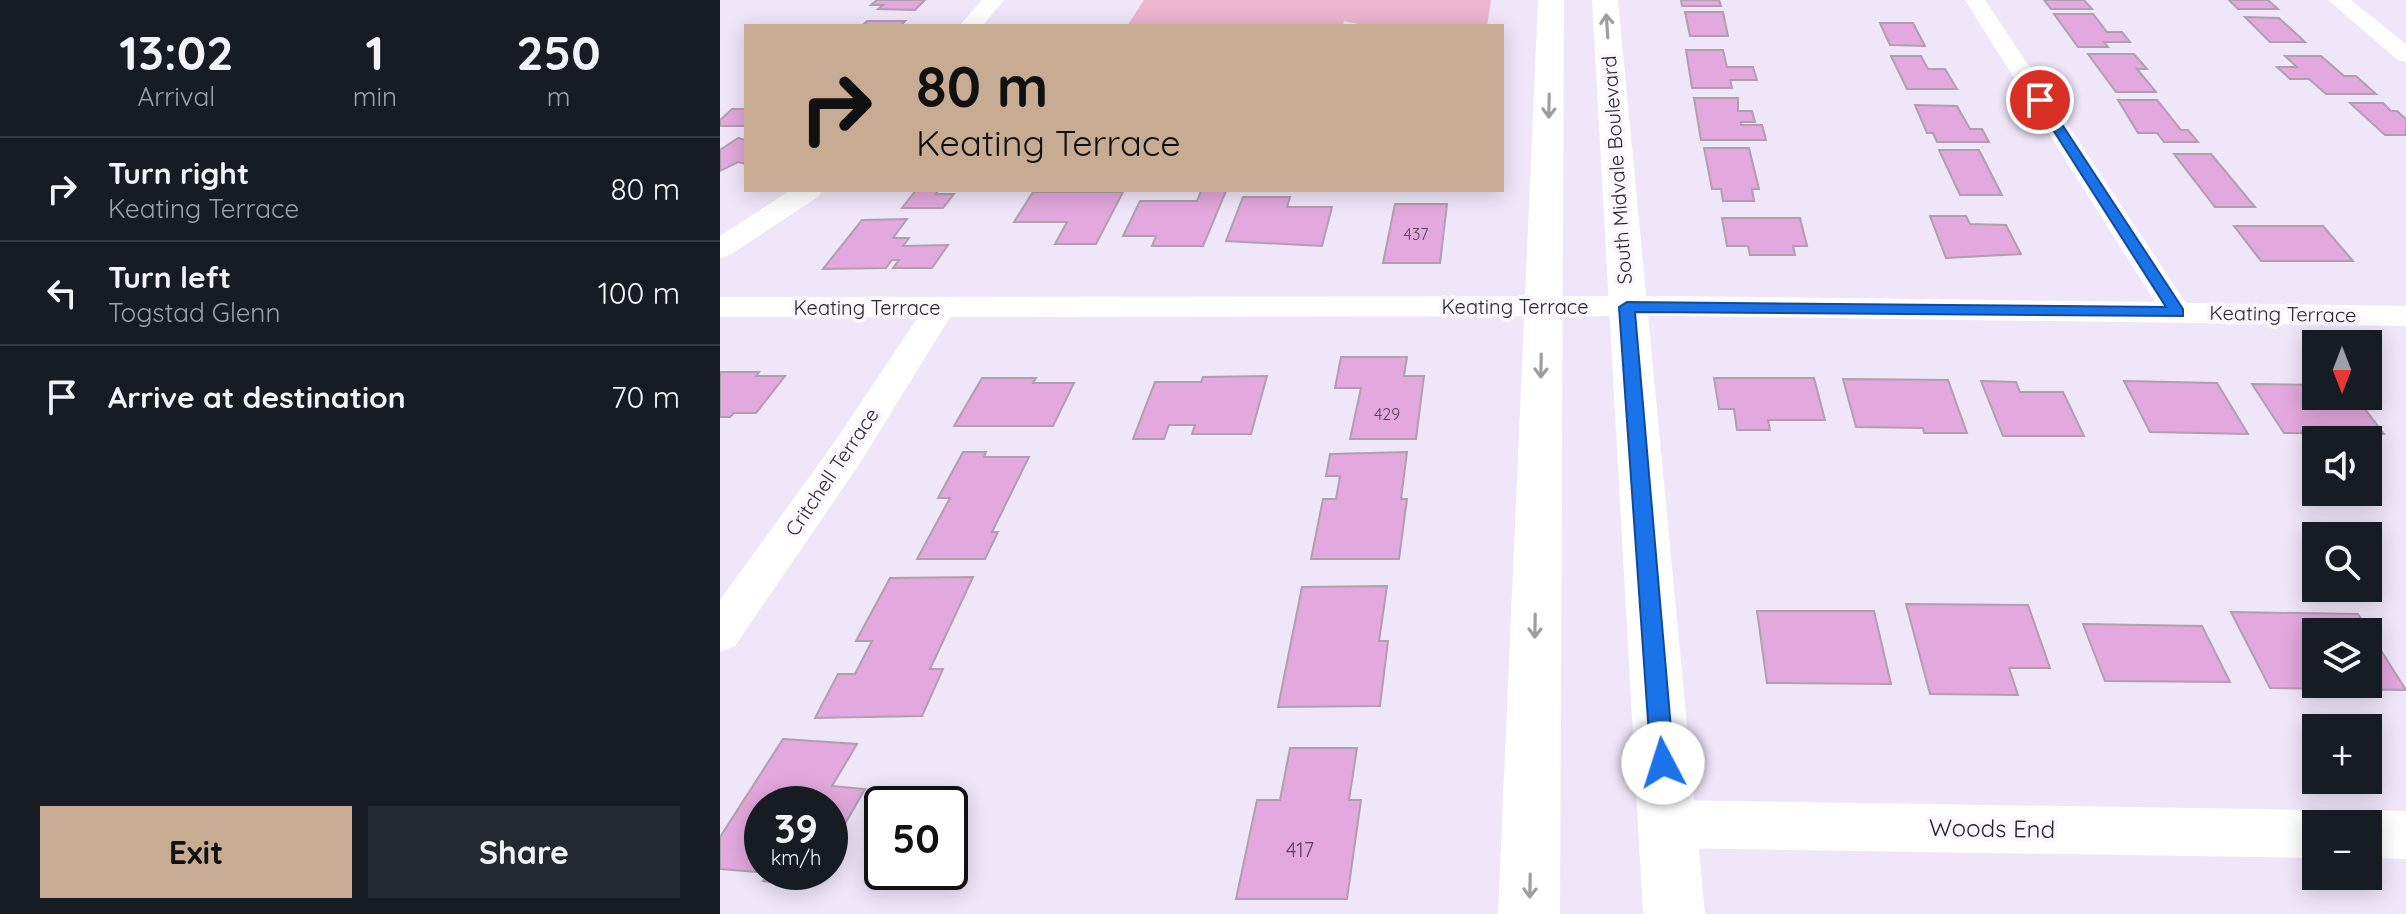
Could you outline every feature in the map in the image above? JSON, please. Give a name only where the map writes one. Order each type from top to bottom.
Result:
[{"type":"main road","points":[[1529,914],[1551,0]]},
{"type":"main road","name":"South Midvale Boulevard","points":[[1605,0],[1674,914]]},
{"type":"street","points":[[972,24],[994,0]]},
{"type":"street","points":[[1975,0],[2177,313]]},
{"type":"street","points":[[2338,0],[2406,55]]},
{"type":"street","points":[[720,249],[806,192]]},
{"type":"street","name":"Keating Terrace","points":[[720,307],[1543,306],[2406,316]]},
{"type":"street","name":"Critchell Terrace","points":[[720,633],[847,453],[940,308]]},
{"type":"street","name":"Woods End","points":[[1667,824],[2302,834]]},
{"type":"street","points":[[2382,834],[2406,835]]},
{"type":"shaded area","points":[[1144,0],[1491,0],[1487,24],[1358,24],[1344,21],[1343,24],[1128,24]]},
{"type":"building","points":[[877,0],[925,0],[915,10],[878,9],[883,5],[871,5]]},
{"type":"building","points":[[1681,0],[1719,0],[1721,6],[1682,6]]},
{"type":"building","points":[[2044,0],[2084,0],[2092,9],[2051,9]]},
{"type":"building","points":[[2229,0],[2268,0],[2278,9],[2238,9]]},
{"type":"building","points":[[1685,12],[1723,12],[1728,36],[1690,36]]},
{"type":"building","points":[[2054,14],[2093,14],[2107,32],[2122,32],[2130,42],[2104,42],[2108,47],[2078,47]]},
{"type":"building","points":[[2245,17],[2279,18],[2305,42],[2270,42]]},
{"type":"building","points":[[867,21],[905,21],[902,24],[864,24]]},
{"type":"building","points":[[1880,23],[1913,23],[1925,46],[1890,45]]},
{"type":"building","points":[[1686,50],[1723,50],[1727,67],[1753,67],[1757,80],[1730,80],[1732,88],[1692,88]]},
{"type":"building","points":[[2088,54],[2134,54],[2147,69],[2137,69],[2156,92],[2116,92]]},
{"type":"building","points":[[1891,56],[1921,56],[1928,69],[1945,69],[1957,89],[1907,89]]},
{"type":"building","points":[[2285,56],[2321,56],[2344,76],[2356,76],[2376,94],[2326,94],[2309,79],[2290,79],[2277,67],[2297,67]]},
{"type":"building","points":[[1694,98],[1738,98],[1738,111],[1752,111],[1755,122],[1741,122],[1741,125],[1762,125],[1766,140],[1701,140]]},
{"type":"building","points":[[2118,100],[2157,100],[2181,130],[2188,130],[2198,142],[2164,142],[2157,133],[2138,133]]},
{"type":"building","points":[[2350,103],[2383,103],[2391,111],[2397,111],[2406,119],[2406,135],[2385,135]]},
{"type":"building","points":[[1915,105],[1957,106],[1970,129],[1982,129],[1989,142],[1937,142],[1933,133],[1927,133]]},
{"type":"building","points":[[732,109],[744,109],[744,126],[720,126],[720,120]]},
{"type":"building","points":[[738,138],[744,140],[744,164],[738,162],[720,171],[720,150]]},
{"type":"building","points":[[1704,148],[1749,148],[1759,189],[1752,189],[1754,201],[1723,201],[1721,189],[1712,189]]},
{"type":"building","points":[[1939,150],[1979,150],[2002,195],[1960,195]]},
{"type":"building","points":[[2174,154],[2211,154],[2255,207],[2215,207]]},
{"type":"building","points":[[914,192],[954,194],[943,208],[902,208]]},
{"type":"building","points":[[1033,192],[1123,192],[1096,244],[1055,244],[1067,222],[1014,222]]},
{"type":"building","points":[[1201,192],[1226,192],[1203,246],[1152,246],[1156,236],[1123,236],[1140,201],[1197,201]]},
{"type":"building","points":[[1243,197],[1290,197],[1287,207],[1332,207],[1322,246],[1226,241]]},
{"type":"building","points":[[1395,204],[1447,204],[1440,263],[1383,263]]},
{"type":"building","points":[[1930,216],[1966,216],[1970,224],[2006,225],[2021,254],[1946,258]]},
{"type":"building","points":[[1722,218],[1800,218],[1807,246],[1793,246],[1795,255],[1750,255],[1748,246],[1727,246]]},
{"type":"building","points":[[907,219],[893,238],[909,238],[903,246],[948,245],[932,268],[893,268],[899,260],[892,260],[886,268],[823,269],[862,220]]},
{"type":"building","points":[[2234,226],[2323,226],[2353,261],[2261,261]]},
{"type":"building","points":[[1341,357],[1407,357],[1404,376],[1424,376],[1416,439],[1350,439],[1361,388],[1335,388]]},
{"type":"building","points":[[720,372],[785,376],[756,413],[734,413],[730,417],[720,417]]},
{"type":"building","points":[[1267,376],[1251,434],[1192,434],[1195,425],[1169,425],[1164,439],[1133,439],[1155,382],[1201,382],[1203,377]]},
{"type":"building","points":[[982,378],[1036,378],[1033,383],[1074,383],[1053,426],[954,426]]},
{"type":"building","points":[[1714,378],[1814,378],[1825,420],[1768,420],[1770,430],[1737,430],[1734,409],[1719,409]]},
{"type":"building","points":[[1843,379],[1948,380],[1967,433],[1924,433],[1923,428],[1856,427]]},
{"type":"building","points":[[1981,381],[2016,382],[2020,392],[2063,392],[2084,436],[2003,436]]},
{"type":"building","points":[[2124,381],[2217,383],[2248,434],[2150,432]]},
{"type":"building","points":[[2252,384],[2302,385],[2302,410],[2366,410],[2378,426],[2302,426],[2302,433],[2284,433]]},
{"type":"building","points":[[963,452],[986,452],[984,457],[1029,457],[992,532],[998,532],[985,559],[917,559],[950,498],[938,498]]},
{"type":"building","points":[[1407,452],[1401,499],[1407,499],[1399,559],[1311,559],[1323,499],[1336,499],[1340,476],[1326,476],[1330,454]]},
{"type":"building","points":[[973,577],[930,669],[943,669],[922,716],[815,718],[838,674],[855,674],[872,641],[856,641],[890,578]]},
{"type":"building","points":[[1387,586],[1379,641],[1388,641],[1380,706],[1278,707],[1302,587]]},
{"type":"building","points":[[1906,604],[2028,605],[2050,668],[2009,668],[2018,695],[1930,694]]},
{"type":"building","points":[[1757,611],[1874,611],[1891,684],[1767,683]]},
{"type":"building","points":[[2231,612],[2358,614],[2361,618],[2302,618],[2302,688],[2270,688]]},
{"type":"building","points":[[2083,624],[2202,626],[2230,682],[2105,681]]},
{"type":"building","points":[[2382,652],[2406,690],[2382,690]]},
{"type":"building","points":[[783,739],[857,744],[832,786],[753,786]]},
{"type":"building","points":[[1290,748],[1357,748],[1349,800],[1361,800],[1347,899],[1236,899],[1257,800],[1280,800]]},
{"type":"building","points":[[848,787],[864,791],[848,819]]},
{"type":"building","points":[[744,800],[744,871],[720,869],[720,837]]},
{"type":"route","points":[[1663,763],[1627,307],[2177,313],[2040,100]]}]
